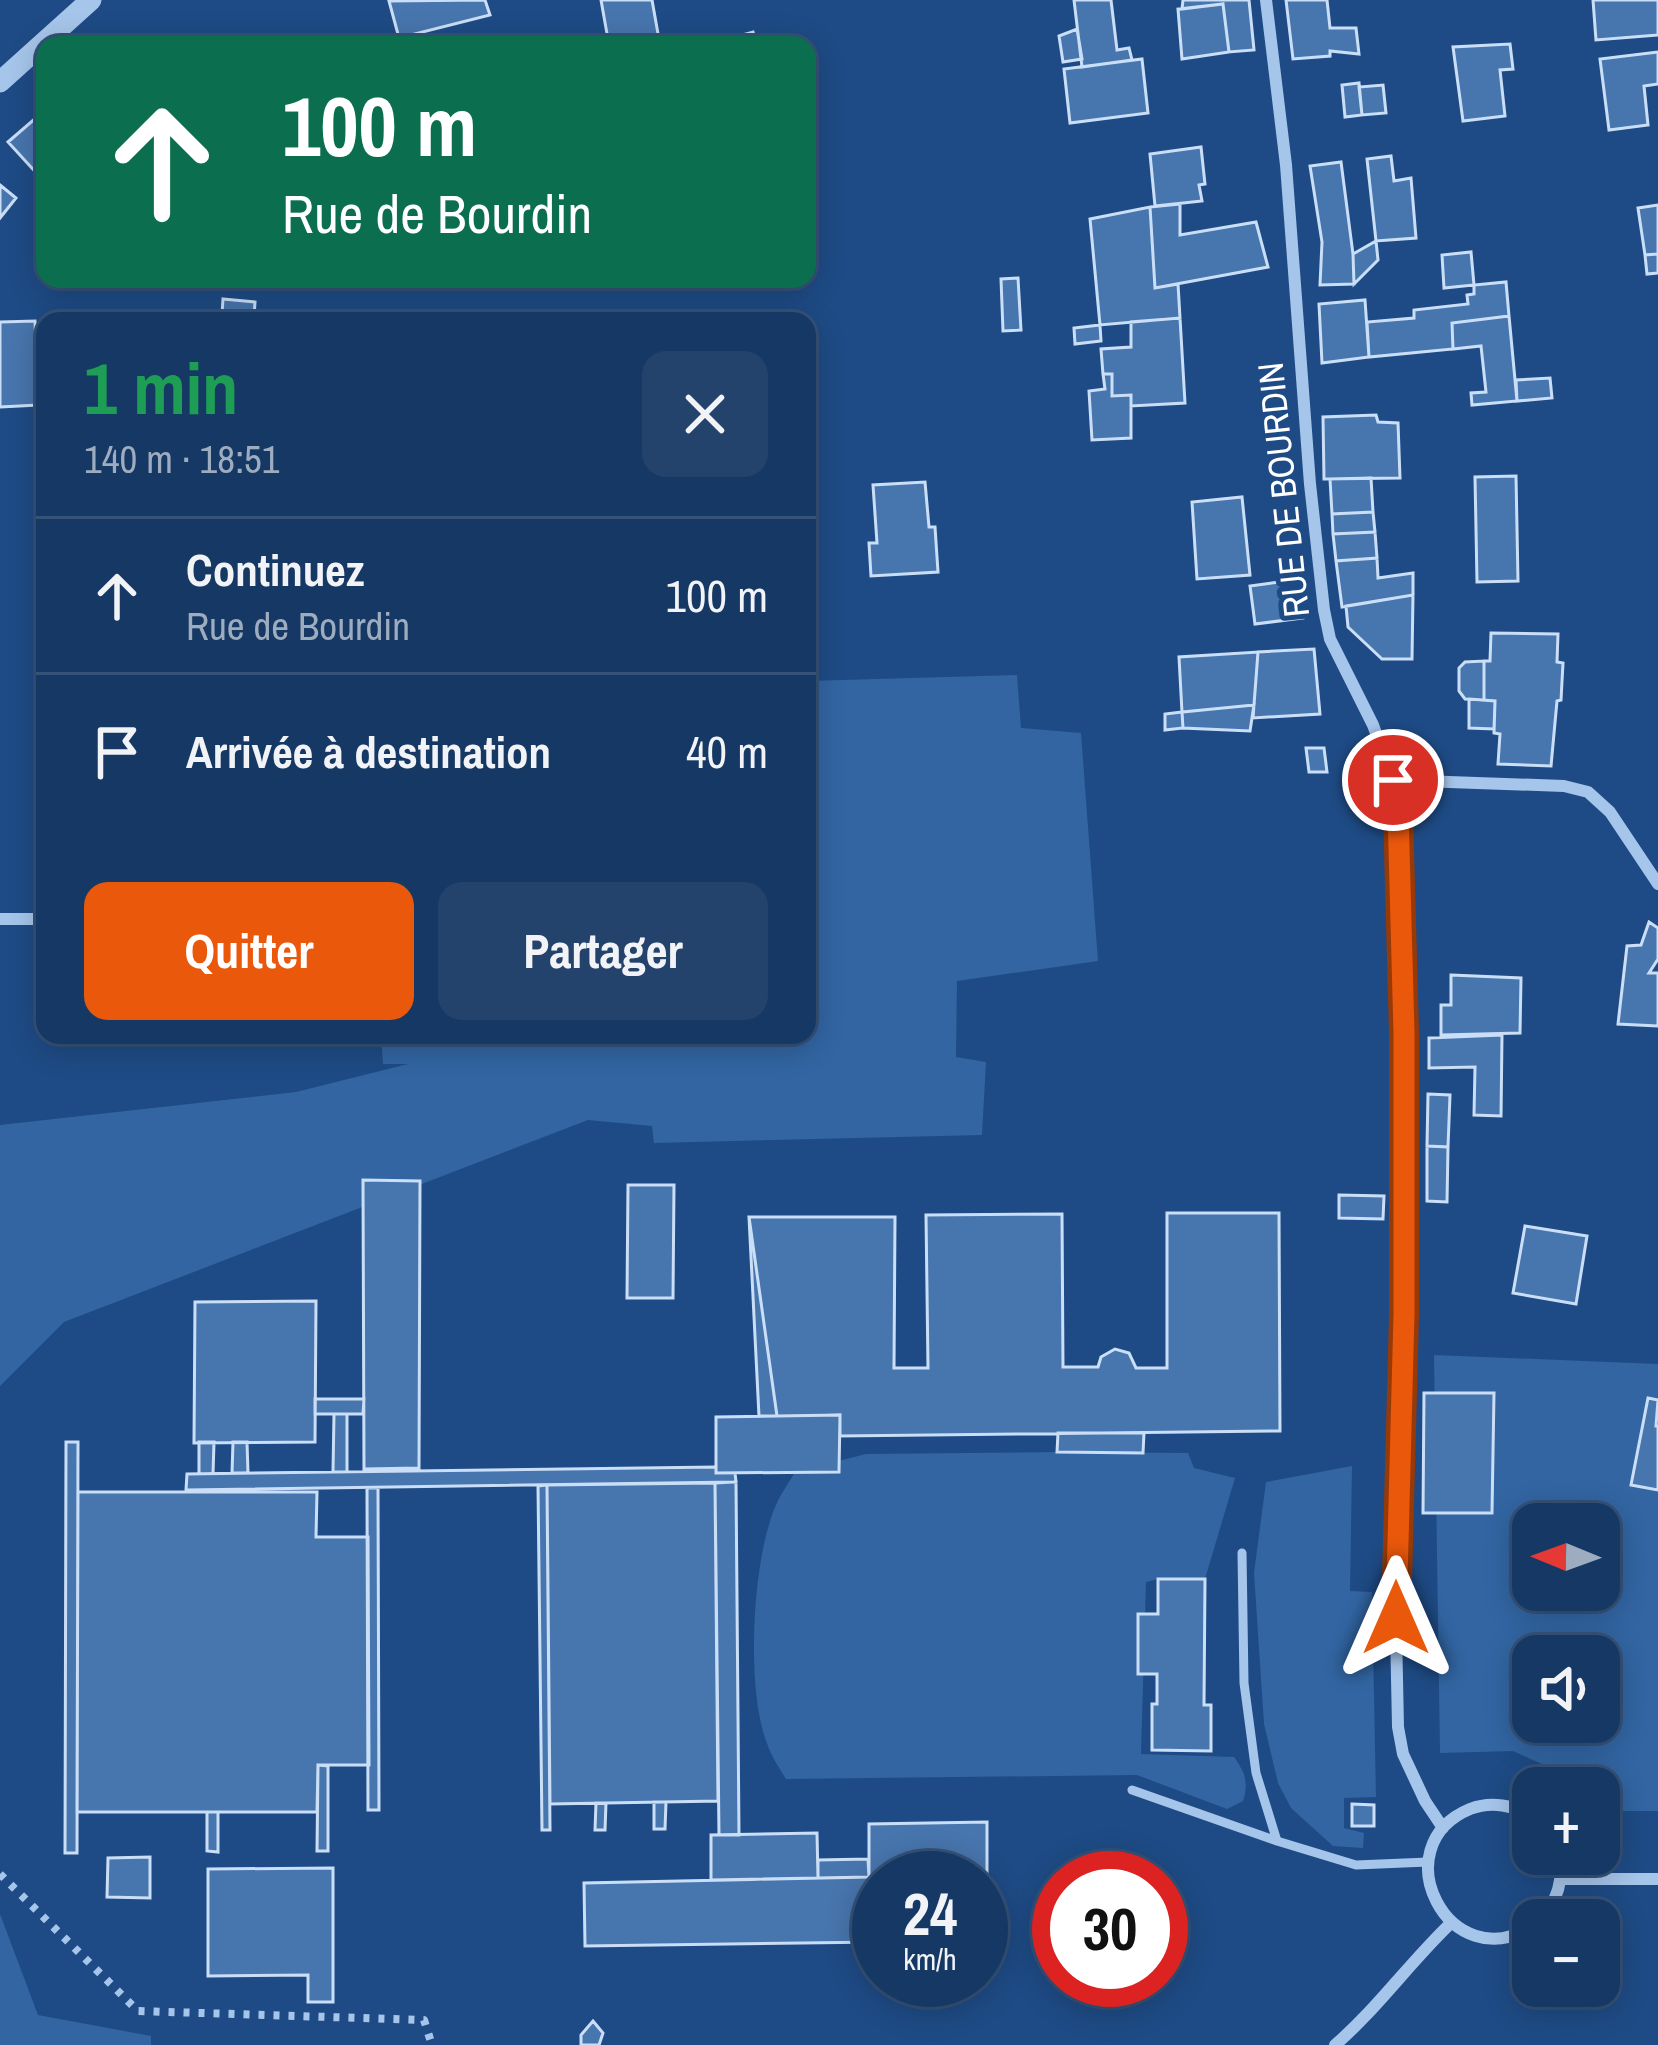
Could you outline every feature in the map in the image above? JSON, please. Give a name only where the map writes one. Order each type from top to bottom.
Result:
[{"type":"street","points":[[51,36],[91,0]]},
{"type":"street","name":"RUE DE BOURDIN","points":[[1266,0],[1286,165],[1324,610],[1330,639],[1373,725],[1393,780],[1398,812],[1404,1033],[1403,1361],[1395,1582],[1398,1727],[1403,1754],[1443,1828]]},
{"type":"street","points":[[0,82],[36,50]]},
{"type":"street","points":[[1393,780],[1564,785],[1588,792],[1610,812],[1658,884]]},
{"type":"street","points":[[0,919],[36,919]]},
{"type":"street","points":[[1512,1807],[1479,1806],[1459,1814],[1443,1828],[1428,1862],[1429,1885],[1451,1923],[1489,1939],[1512,1936]]},
{"type":"street","points":[[1556,1899],[1561,1875]]},
{"type":"street","points":[[1562,1880],[1658,1879]]},
{"type":"street","points":[[1335,2045],[1366,2018],[1451,1923]]},
{"type":"lane","points":[[1242,1553],[1244,1683],[1256,1773],[1277,1841]]},
{"type":"lane","points":[[1132,1790],[1356,1865],[1428,1862]]},
{"type":"path","points":[[0,1874],[138,2011],[424,2020],[432,2045]]},
{"type":"shaded area","points":[[1017,675],[1021,728],[1081,733],[1098,961],[957,981],[956,1057],[986,1062],[982,1135],[654,1143],[652,1126],[588,1120],[64,1322],[0,1386],[0,1125],[296,1092],[408,1064],[383,1064],[382,1044],[816,1044],[816,681]]},
{"type":"shaded area","points":[[1434,1355],[1658,1364],[1658,1811],[1620,1811],[1620,1767],[1549,1767],[1513,1751],[1440,1753]]},
{"type":"shaded area","points":[[1188,1453],[1194,1468],[1235,1478],[1205,1579],[1146,1582],[1141,1754],[1234,1757],[1245,1778],[1243,1801],[1227,1809],[1137,1775],[786,1779],[761,1722],[754,1625],[768,1529],[795,1472],[866,1454]]},
{"type":"shaded area","points":[[1352,1466],[1350,1591],[1372,1592],[1376,1797],[1344,1798],[1344,1828],[1364,1833],[1363,1848],[1333,1846],[1291,1808],[1278,1783],[1264,1724],[1254,1573],[1266,1482]]},
{"type":"shaded area","points":[[0,1914],[38,2015],[151,2036],[151,2045],[0,2045]]},
{"type":"building","points":[[485,0],[490,15],[398,36],[389,1]]},
{"type":"building","points":[[601,0],[652,0],[658,36],[607,36]]},
{"type":"building","points":[[1074,0],[1111,0],[1117,50],[1129,48],[1132,60],[1082,67]]},
{"type":"building","points":[[1183,0],[1249,0],[1254,50],[1229,52],[1223,4],[1182,9]]},
{"type":"building","points":[[1286,0],[1327,0],[1330,28],[1356,28],[1359,54],[1330,51],[1330,56],[1293,59]]},
{"type":"building","points":[[1593,0],[1658,0],[1658,35],[1596,40]]},
{"type":"building","points":[[1223,4],[1229,52],[1182,59],[1178,9]]},
{"type":"building","points":[[1077,29],[1082,59],[1063,62],[1059,36]]},
{"type":"building","points":[[1510,44],[1513,69],[1500,70],[1505,116],[1463,121],[1453,47]]},
{"type":"building","points":[[1658,52],[1658,84],[1644,86],[1648,125],[1609,130],[1600,59]]},
{"type":"building","points":[[1142,59],[1148,113],[1070,123],[1064,69]]},
{"type":"building","points":[[1359,83],[1362,115],[1345,117],[1342,85]]},
{"type":"building","points":[[1383,85],[1386,113],[1362,115],[1359,87]]},
{"type":"building","points":[[36,118],[36,173],[8,142]]},
{"type":"building","points":[[1201,147],[1202,201],[1155,206],[1150,154]]},
{"type":"building","points":[[1391,156],[1394,181],[1411,178],[1416,238],[1376,241],[1367,159]]},
{"type":"building","points":[[1341,162],[1354,284],[1320,285],[1322,242],[1310,166]]},
{"type":"building","points":[[0,185],[16,198],[0,218]]},
{"type":"building","points":[[1180,204],[1180,235],[1256,222],[1268,267],[1155,288],[1150,207]]},
{"type":"building","points":[[1658,205],[1658,254],[1645,255],[1638,208]]},
{"type":"building","points":[[1150,207],[1155,288],[1178,284],[1180,318],[1100,325],[1090,219]]},
{"type":"building","points":[[1376,241],[1378,260],[1354,284],[1353,254]]},
{"type":"building","points":[[1471,252],[1474,285],[1444,288],[1442,255]]},
{"type":"building","points":[[1658,254],[1658,273],[1647,274],[1645,255]]},
{"type":"building","points":[[1018,278],[1021,330],[1003,331],[1001,279]]},
{"type":"building","points":[[1506,282],[1509,316],[1452,323],[1453,349],[1369,357],[1367,322],[1414,318],[1414,310],[1468,304],[1467,295],[1474,294],[1474,285]]},
{"type":"building","points":[[223,299],[255,302],[254,312],[222,312]]},
{"type":"building","points":[[1365,300],[1369,357],[1322,363],[1319,304]]},
{"type":"building","points":[[1509,316],[1517,401],[1472,405],[1471,393],[1486,392],[1481,346],[1453,349],[1452,323]]},
{"type":"building","points":[[1180,318],[1185,403],[1131,406],[1131,395],[1112,396],[1112,374],[1103,374],[1101,349],[1131,347],[1131,322]]},
{"type":"building","points":[[35,321],[36,405],[0,407],[0,322]]},
{"type":"building","points":[[1100,325],[1101,341],[1075,344],[1074,328]]},
{"type":"building","points":[[1103,374],[1112,374],[1112,396],[1131,395],[1131,438],[1092,440],[1089,391],[1105,389]]},
{"type":"building","points":[[1550,378],[1552,398],[1517,401],[1516,380]]},
{"type":"building","points":[[1376,415],[1378,422],[1398,423],[1400,478],[1324,479],[1323,417]]},
{"type":"building","points":[[1516,476],[1518,581],[1477,582],[1475,477]]},
{"type":"building","points":[[1371,478],[1373,512],[1332,514],[1330,479]]},
{"type":"building","points":[[925,482],[938,572],[871,576],[869,543],[877,543],[873,485]]},
{"type":"building","points":[[1242,497],[1250,575],[1197,579],[1192,502]]},
{"type":"building","points":[[1373,512],[1375,532],[1333,534],[1332,514]]},
{"type":"building","points":[[1375,532],[1377,558],[1336,561],[1333,534]]},
{"type":"building","points":[[1377,558],[1378,578],[1413,573],[1413,595],[1342,607],[1336,561]]},
{"type":"building","points":[[1300,579],[1303,618],[1255,624],[1250,586]]},
{"type":"building","points":[[1413,595],[1412,659],[1382,659],[1348,627],[1346,606]]},
{"type":"building","points":[[1491,633],[1558,634],[1557,662],[1563,663],[1551,766],[1498,764],[1495,701],[1484,700],[1484,661],[1490,661]]},
{"type":"building","points":[[1314,649],[1320,714],[1253,718],[1258,652]]},
{"type":"building","points":[[1258,652],[1254,705],[1182,712],[1179,657]]},
{"type":"building","points":[[1484,661],[1484,700],[1465,699],[1459,691],[1459,668],[1465,662]]},
{"type":"building","points":[[1469,699],[1495,701],[1494,729],[1469,728]]},
{"type":"building","points":[[1254,705],[1250,731],[1183,728],[1182,712]]},
{"type":"building","points":[[1182,712],[1183,728],[1165,730],[1165,714]]},
{"type":"building","points":[[1306,748],[1324,748],[1327,772],[1309,772]]},
{"type":"building","points":[[1649,922],[1658,928],[1658,959],[1649,973],[1658,973],[1658,1026],[1618,1024],[1627,946],[1641,945]]},
{"type":"building","points":[[1451,975],[1521,978],[1520,1033],[1441,1035],[1441,1005],[1451,1005]]},
{"type":"building","points":[[1502,1035],[1501,1116],[1474,1115],[1475,1067],[1429,1068],[1429,1038]]},
{"type":"building","points":[[1428,1094],[1450,1095],[1448,1147],[1427,1146]]},
{"type":"building","points":[[1427,1146],[1448,1147],[1447,1202],[1427,1201]]},
{"type":"building","points":[[363,1180],[420,1181],[419,1468],[364,1469]]},
{"type":"building","points":[[628,1185],[674,1185],[673,1298],[627,1298]]},
{"type":"building","points":[[1339,1195],[1384,1196],[1383,1219],[1339,1218]]},
{"type":"building","points":[[1167,1213],[1279,1213],[1280,1431],[840,1436],[840,1415],[777,1416],[749,1217],[895,1217],[894,1368],[928,1368],[926,1215],[1062,1214],[1063,1367],[1098,1367],[1101,1357],[1115,1349],[1129,1353],[1136,1368],[1167,1368]]},
{"type":"building","points":[[749,1217],[777,1416],[759,1416]]},
{"type":"building","points":[[1525,1226],[1587,1236],[1576,1304],[1513,1293]]},
{"type":"building","points":[[316,1301],[315,1442],[194,1443],[195,1302]]},
{"type":"building","points":[[1424,1393],[1494,1393],[1492,1513],[1423,1513]]},
{"type":"building","points":[[1648,1398],[1658,1400],[1658,1490],[1631,1485]]},
{"type":"building","points":[[315,1399],[364,1399],[363,1414],[315,1414]]},
{"type":"building","points":[[334,1414],[347,1414],[347,1472],[333,1472]]},
{"type":"building","points":[[840,1415],[839,1472],[716,1473],[716,1417]]},
{"type":"building","points":[[1058,1433],[1144,1433],[1143,1453],[1057,1452]]},
{"type":"building","points":[[66,1442],[78,1442],[77,1853],[65,1853]]},
{"type":"building","points":[[199,1442],[214,1442],[213,1474],[199,1474]]},
{"type":"building","points":[[233,1442],[247,1442],[248,1473],[232,1473]]},
{"type":"building","points":[[716,1467],[716,1473],[735,1473],[736,1482],[186,1490],[187,1474]]},
{"type":"building","points":[[736,1482],[739,1835],[719,1835],[715,1483]]},
{"type":"building","points":[[715,1483],[718,1801],[550,1804],[547,1485]]},
{"type":"building","points":[[547,1485],[550,1830],[542,1830],[538,1486]]},
{"type":"building","points":[[367,1488],[378,1488],[379,1810],[368,1810]]},
{"type":"building","points":[[78,1492],[317,1492],[316,1537],[368,1537],[369,1765],[318,1765],[317,1812],[77,1812]]},
{"type":"building","points":[[1158,1579],[1205,1579],[1204,1705],[1211,1705],[1211,1751],[1152,1750],[1157,1674],[1138,1674],[1138,1614],[1158,1614]]},
{"type":"building","points":[[318,1765],[328,1766],[328,1851],[317,1851]]},
{"type":"building","points":[[654,1802],[666,1802],[665,1829],[654,1829]]},
{"type":"building","points":[[596,1803],[606,1803],[605,1830],[595,1830]]},
{"type":"building","points":[[1352,1804],[1374,1805],[1374,1826],[1352,1826]]},
{"type":"building","points":[[207,1812],[218,1812],[218,1852],[207,1851]]},
{"type":"building","points":[[987,1822],[987,1851],[869,1851],[869,1824]]},
{"type":"building","points":[[817,1833],[818,1878],[711,1880],[711,1835]]},
{"type":"building","points":[[150,1857],[150,1898],[107,1897],[108,1858]]},
{"type":"building","points":[[852,1859],[852,1877],[818,1878],[818,1860]]},
{"type":"building","points":[[333,1868],[333,2002],[308,2002],[308,1975],[208,1976],[208,1869]]},
{"type":"building","points":[[852,1877],[852,1942],[585,1946],[584,1883]]},
{"type":"building","points":[[593,2021],[603,2033],[599,2045],[581,2045],[581,2035]]},
{"type":"route","points":[[1393,780],[1398,812],[1404,1033],[1396,1618]]}]
